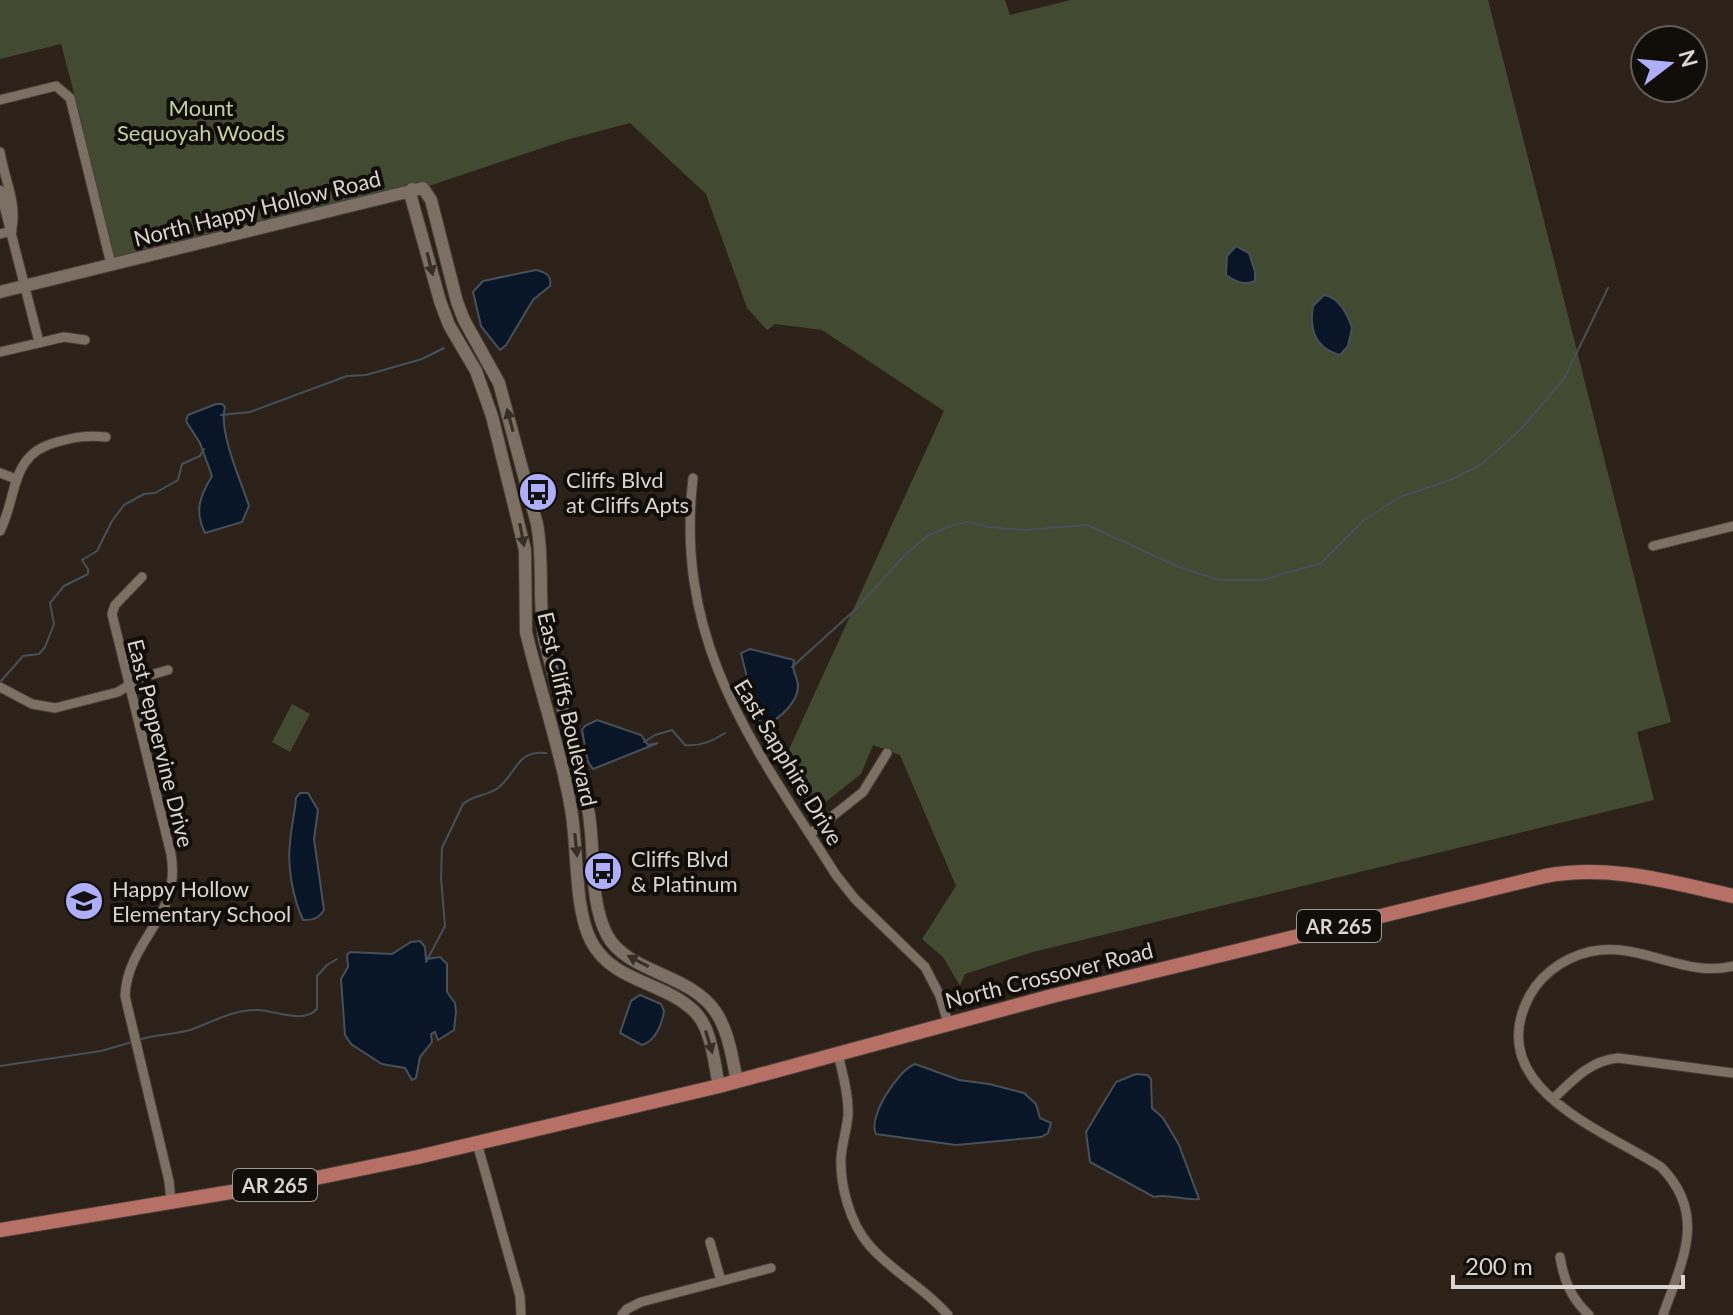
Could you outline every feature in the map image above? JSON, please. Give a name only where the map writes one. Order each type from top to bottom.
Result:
[{"type":"main road","name":"North Crossover Road","points":[[171,1201],[379,1166],[477,1143],[719,1086],[948,1023],[1182,964],[1571,872],[1626,873],[1733,896]]},
{"type":"main road","name":"AR 265","points":[[0,1230],[171,1201]]},
{"type":"street","points":[[0,100],[56,86],[70,98],[111,264]]},
{"type":"street","points":[[0,152],[5,182],[15,207],[12,231]]},
{"type":"street","name":"East Cliffs Boulevard","points":[[719,1086],[703,1023],[695,1012],[677,998],[626,976],[604,960],[585,930],[571,806],[526,632],[521,528],[484,390],[442,307],[411,197],[412,189],[423,188],[431,200],[457,302],[499,383],[537,524],[541,545],[540,610],[544,638],[588,810],[601,920],[616,948],[693,988],[711,1006],[725,1032],[737,1081]]},
{"type":"street","name":"North Happy Hollow Road","points":[[0,292],[175,251],[412,189]]},
{"type":"street","points":[[0,190],[39,342]]},
{"type":"street","points":[[0,234],[12,231]]},
{"type":"street","points":[[442,307],[457,302]]},
{"type":"street","points":[[0,352],[64,337],[85,340]]},
{"type":"street","points":[[0,531],[24,461],[46,444],[85,434],[106,437]]},
{"type":"street","points":[[0,473],[16,479]]},
{"type":"street","name":"East Sapphire Drive","points":[[693,478],[690,525],[694,587],[709,649],[738,719],[855,899],[925,967],[935,983],[948,1023]]},
{"type":"street","points":[[1653,546],[1733,526]]},
{"type":"street","name":"East Peppervine Drive","points":[[142,577],[115,605],[112,614],[173,867],[173,882],[166,907],[128,971],[125,996],[169,1181],[171,1201]]},
{"type":"street","points":[[0,687],[32,704],[55,708],[118,692],[140,678],[168,670]]},
{"type":"street","points":[[810,834],[863,792],[887,753]]},
{"type":"street","points":[[1663,1315],[1687,1245],[1690,1227],[1681,1192],[1661,1167],[1569,1115],[1553,1099],[1529,1071],[1520,1046],[1520,1022],[1533,990],[1553,969],[1582,953],[1612,949],[1709,968],[1733,966]]},
{"type":"street","points":[[838,1053],[848,1114],[841,1173],[856,1227],[879,1256],[935,1300],[948,1315]]},
{"type":"street","points":[[1553,1099],[1583,1071],[1618,1058],[1733,1073]]},
{"type":"street","points":[[477,1143],[520,1296],[521,1315]]},
{"type":"street","points":[[710,1242],[721,1281]]},
{"type":"street","points":[[1560,1257],[1564,1281],[1577,1304],[1589,1315]]},
{"type":"street","points":[[622,1315],[641,1302],[771,1268]]},
{"type":"green space","name":"Mount Sequoyah Woods","points":[[0,0],[1005,0],[1010,15],[1071,0],[1488,0],[1671,722],[1637,732],[1654,800],[1033,952],[965,974],[960,986],[943,957],[922,939],[956,886],[900,755],[873,745],[861,774],[814,811],[780,769],[944,411],[822,330],[775,324],[767,330],[747,308],[706,194],[630,123],[566,140],[423,188],[111,264],[70,98],[74,93],[61,44],[0,59]]},
{"type":"green space","points":[[292,704],[310,714],[290,752],[272,742]]},
{"type":"water","points":[[1236,246],[1249,253],[1255,281],[1243,283],[1226,275],[1227,256]]},
{"type":"water","points":[[536,270],[547,275],[550,286],[533,300],[500,350],[481,326],[473,292],[483,281]]},
{"type":"water","points":[[1324,295],[1338,303],[1352,328],[1348,346],[1340,355],[1325,348],[1313,330],[1313,306]]},
{"type":"water","points":[[216,404],[225,407],[227,442],[249,506],[242,522],[205,533],[199,511],[204,490],[212,476],[200,443],[186,421],[188,415]]},
{"type":"water","points":[[750,649],[794,660],[798,685],[795,697],[782,714],[766,724],[753,715],[755,710],[741,653]]},
{"type":"water","points":[[597,720],[641,735],[648,745],[658,743],[593,769],[588,762],[582,730]]},
{"type":"water","points":[[300,793],[308,793],[318,810],[314,839],[324,910],[317,917],[307,920],[303,920],[296,902],[289,862],[296,798]]},
{"type":"water","points":[[420,941],[425,947],[426,959],[440,957],[447,964],[447,992],[455,1003],[456,1012],[454,1030],[438,1040],[435,1032],[431,1034],[432,1042],[420,1057],[416,1078],[412,1080],[405,1068],[382,1064],[351,1044],[345,1035],[341,979],[348,967],[347,955],[350,952],[392,954],[411,942]]},
{"type":"water","points":[[640,995],[661,1004],[664,1011],[657,1032],[642,1045],[620,1033],[631,1001]]},
{"type":"water","points":[[915,1064],[959,1080],[1024,1093],[1036,1104],[1040,1118],[1051,1123],[1048,1133],[1041,1137],[956,1145],[876,1134],[876,1117],[886,1095],[900,1075]]},
{"type":"water","points":[[1136,1074],[1147,1075],[1151,1079],[1152,1108],[1163,1118],[1179,1145],[1199,1199],[1154,1197],[1090,1162],[1086,1132],[1116,1082]]},
{"type":"waterway","points":[[792,667],[856,609],[903,557],[927,536],[967,522],[1024,530],[1087,525],[1179,567],[1219,580],[1262,580],[1321,563],[1364,520],[1400,497],[1450,480],[1482,464],[1520,430],[1564,379],[1608,288]]},
{"type":"waterway","points":[[221,415],[250,412],[347,376],[366,375],[422,359],[444,348]]},
{"type":"waterway","points":[[1,681],[23,656],[39,654],[45,647],[54,624],[50,603],[64,586],[88,574],[82,560],[97,551],[124,505],[178,480],[182,464],[200,456],[204,449]]},
{"type":"waterway","points":[[644,742],[672,730],[685,745],[706,743],[725,733]]},
{"type":"waterway","points":[[426,962],[445,926],[442,848],[463,804],[498,788],[529,755],[546,753]]},
{"type":"waterway","points":[[138,1040],[186,1031],[241,1011],[305,1016],[317,1009],[317,976],[337,959]]},
{"type":"waterway","points":[[0,1066],[101,1051],[132,1042]]},
{"type":"place","name":"Cliffs Blvd at Cliffs Apts","points":[[538,492]]},
{"type":"place","name":"Cliffs Blvd & Platinum","points":[[603,871]]},
{"type":"place","name":"Happy Hollow Elementary School","points":[[84,901]]}]
